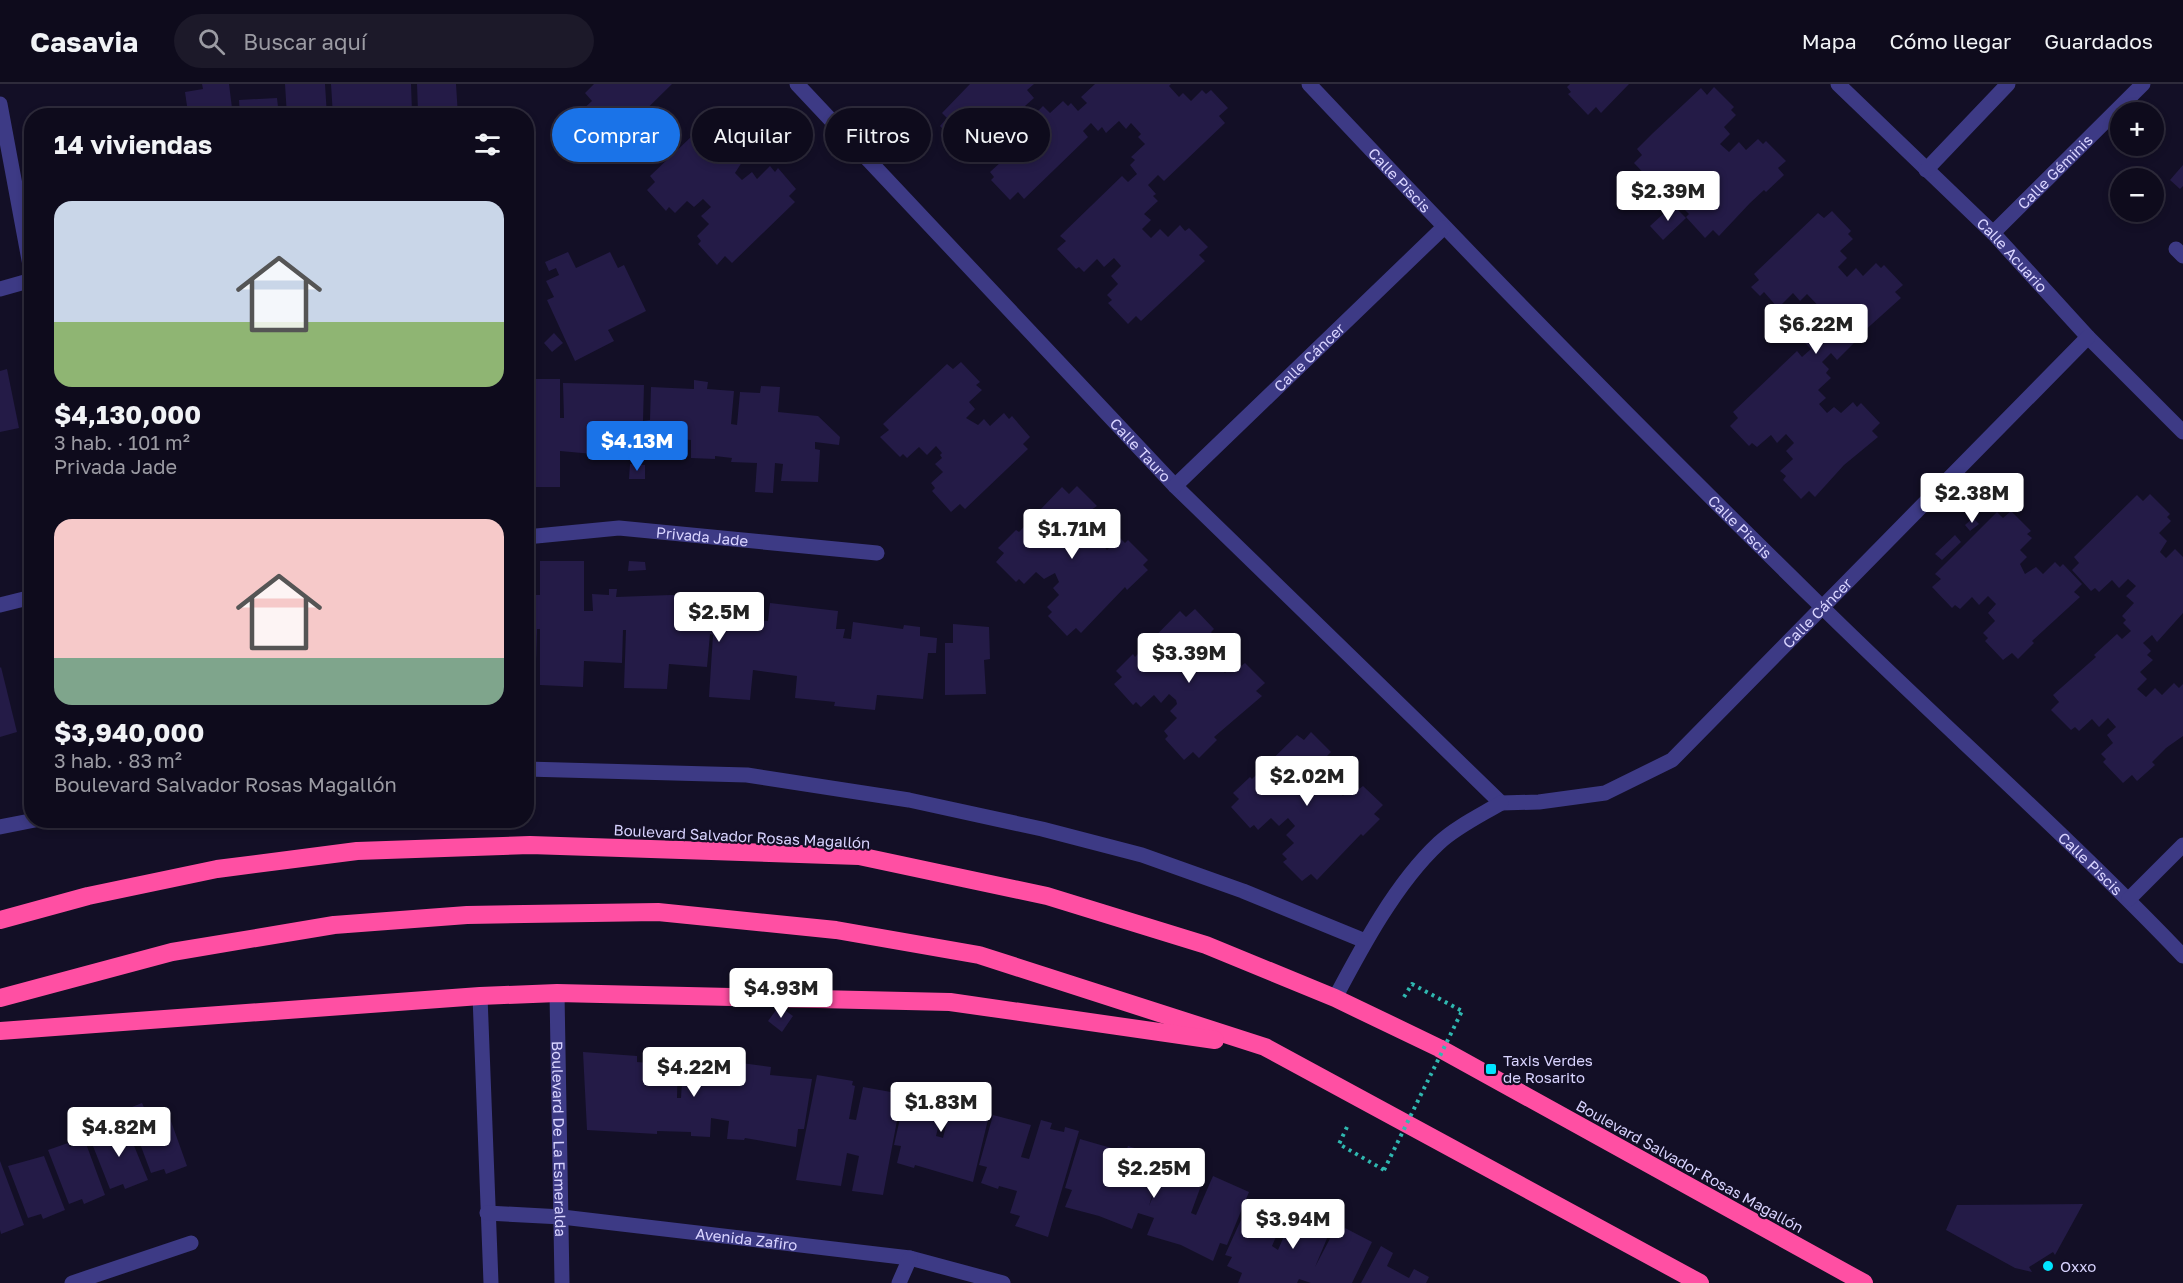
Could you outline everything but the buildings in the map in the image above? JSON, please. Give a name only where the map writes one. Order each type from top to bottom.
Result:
[{"type":"highway","name":"Boulevard Salvador Rosas Magallón","points":[[0,920],[88,896],[217,869],[357,851],[530,844],[859,856],[1047,896],[1206,945],[1335,999],[1439,1048],[1864,1283]]},
{"type":"highway","points":[[0,998],[172,952],[334,925],[467,915],[658,912],[836,930],[979,954],[1265,1047],[1700,1283]]},
{"type":"highway","points":[[0,1031],[480,996],[557,993],[950,1002],[1265,1047]]},
{"type":"street","name":"Calle Tauro","points":[[796,84],[1175,486],[1501,802]]},
{"type":"street","name":"Calle Piscis","points":[[1309,84],[1443,228],[1822,608],[2129,899],[2183,956]]},
{"type":"street","name":"Calle Acuario","points":[[1838,84],[1992,233],[2088,337],[2183,432]]},
{"type":"street","points":[[1926,170],[2008,84]]},
{"type":"street","name":"Calle Géminis","points":[[1992,233],[2143,84]]},
{"type":"street","points":[[0,104],[24,234]]},
{"type":"street","name":"Calle Cáncer","points":[[1175,486],[1443,228]]},
{"type":"street","points":[[0,289],[24,281]]},
{"type":"street","name":"Calle Cáncer","points":[[1501,802],[1539,801],[1605,793],[1672,760],[2088,337]]},
{"type":"street","name":"Privada Jade","points":[[534,536],[619,528],[877,554]]},
{"type":"street","points":[[0,605],[24,599]]},
{"type":"street","points":[[534,769],[747,775],[909,800],[1042,829],[1142,855],[1243,891],[1365,941]]},
{"type":"street","points":[[1335,999],[1365,941],[1414,872],[1440,842],[1501,802]]},
{"type":"street","points":[[0,828],[24,823]]},
{"type":"street","points":[[2129,899],[2183,845]]},
{"type":"street","name":"Boulevard De La Esmeralda","points":[[557,993],[562,1283]]},
{"type":"street","points":[[480,996],[491,1283]]},
{"type":"street","name":"Avenida Zafiro","points":[[487,1213],[562,1217],[910,1258],[1003,1283]]},
{"type":"street","points":[[72,1283],[191,1243]]},
{"type":"street","points":[[898,1283],[910,1258]]},
{"type":"path","points":[[1339,1144],[1384,1170],[1462,1011],[1412,984]]},
{"type":"place","name":"Taxis Verdes de Rosarito","points":[[1491,1069]]},
{"type":"place","name":"Oxxo","points":[[2048,1266]]}]
